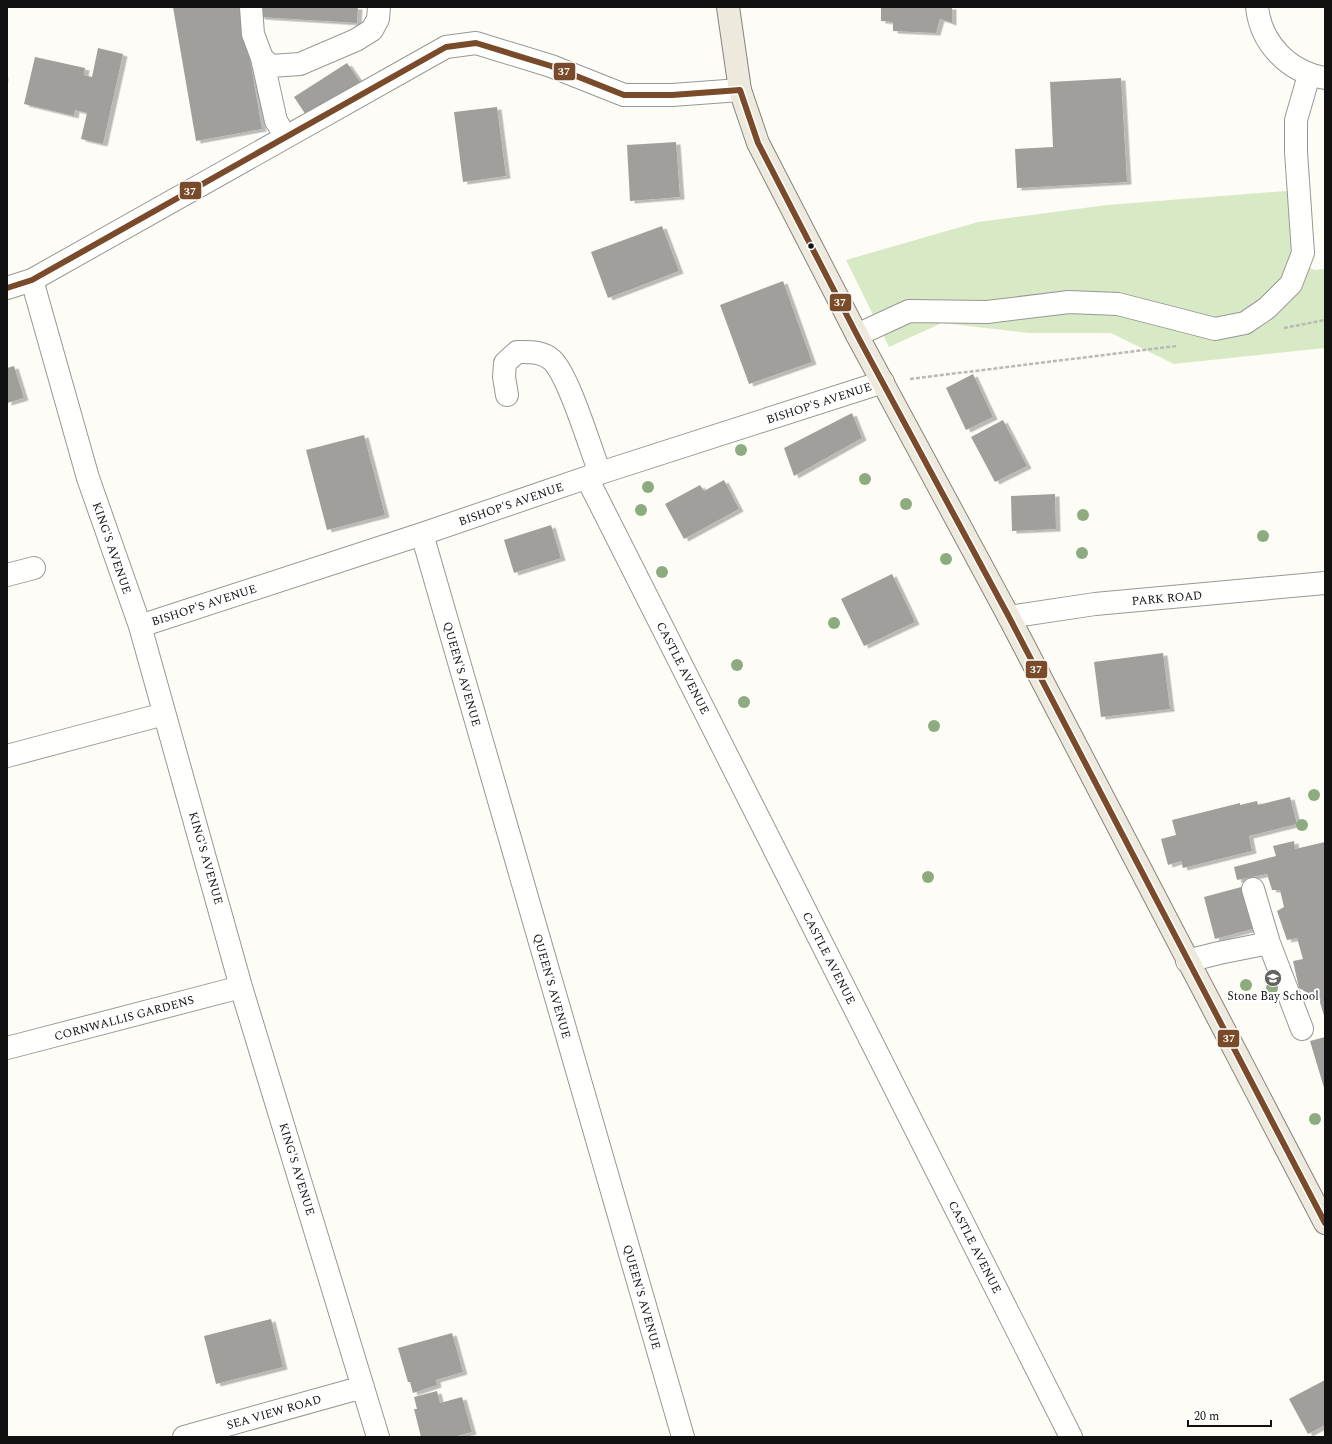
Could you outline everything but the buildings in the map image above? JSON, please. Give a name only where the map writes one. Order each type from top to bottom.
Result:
[{"type":"main road","points":[[728,7],[740,90],[758,143],[857,335],[1010,617],[1187,961],[1325,1223]]},
{"type":"street","points":[[251,7],[253,34],[262,58],[276,121],[286,137]]},
{"type":"street","points":[[262,58],[271,66],[300,64],[327,54],[356,40],[372,30],[378,19],[379,7]]},
{"type":"street","points":[[857,335],[908,311],[987,312],[1069,302],[1118,304],[1215,329],[1245,323],[1267,308],[1291,284],[1303,254],[1296,152],[1296,120],[1317,76],[1284,60],[1270,42],[1258,20],[1257,7]]},
{"type":"street","points":[[7,288],[32,280],[446,47],[476,43],[551,66],[624,95],[672,95],[740,90]]},
{"type":"street","name":"KING'S AVENUE","points":[[32,280],[88,478],[140,626],[241,987],[378,1437]]},
{"type":"street","name":"CASTLE AVENUE","points":[[507,395],[504,377],[505,363],[517,352],[538,352],[552,360],[563,374],[593,476],[1071,1437]]},
{"type":"street","name":"BISHOP'S AVENUE","points":[[140,626],[883,382]]},
{"type":"street","name":"QUEEN'S AVENUE","points":[[422,534],[683,1437]]},
{"type":"street","points":[[7,575],[34,568]]},
{"type":"street","name":"PARK ROAD","points":[[1010,617],[1096,604],[1325,583]]},
{"type":"street","points":[[7,756],[164,714]]},
{"type":"street","points":[[1254,889],[1269,943],[1302,1029]]},
{"type":"street","points":[[1187,961],[1269,943]]},
{"type":"street","name":"CORNWALLIS GARDENS","points":[[7,1048],[241,987]]},
{"type":"street","name":"SEA VIEW ROAD","points":[[184,1437],[363,1387]]},
{"type":"path","points":[[7,78],[7,84]]},
{"type":"path","points":[[883,382],[1165,348]]},
{"type":"green space","points":[[1299,190],[1293,261],[1315,270],[1325,269],[1325,348],[1174,364],[1111,333],[1028,333],[942,323],[889,347],[846,260],[978,222],[1107,205]]},
{"type":"transit line","name":"37","points":[[7,288],[32,280],[446,47],[476,43],[551,66],[624,95],[672,95],[740,90],[758,143],[857,335],[1009,617],[1325,1223]]},
{"type":"place","name":"Stone Bay School","points":[[1273,978]]}]
